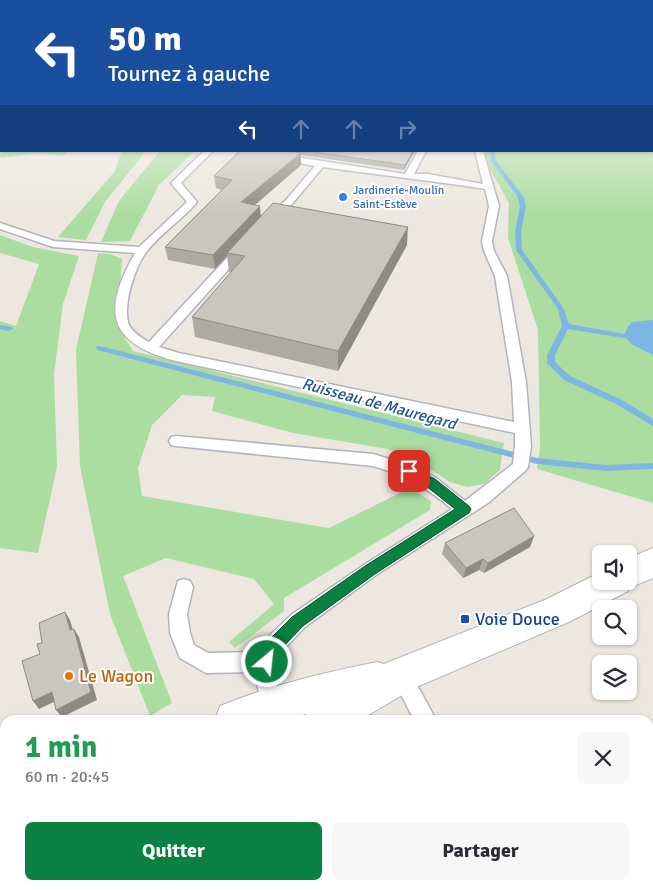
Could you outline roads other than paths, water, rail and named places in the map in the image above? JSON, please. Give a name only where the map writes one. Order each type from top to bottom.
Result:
[{"type":"main road","points":[[637,570],[653,562]]},
{"type":"main road","points":[[270,715],[305,710],[401,675],[559,610],[598,590]]},
{"type":"lane","points":[[208,152],[176,182],[192,202],[142,250],[126,279],[121,316],[123,326],[129,334],[151,348],[176,357],[522,429]]},
{"type":"lane","points":[[247,152],[487,187]]},
{"type":"lane","points":[[408,176],[421,152]]},
{"type":"lane","points":[[305,710],[266,683],[267,662],[277,642],[298,621],[370,570],[482,498],[520,468],[523,446],[519,382],[501,276],[489,251],[487,241],[494,206],[478,152]]},
{"type":"lane","points":[[263,226],[289,202],[321,164]]},
{"type":"lane","points":[[0,226],[54,244],[142,250]]},
{"type":"lane","points":[[151,348],[250,240]]},
{"type":"lane","points":[[176,441],[373,460],[409,471],[430,482],[464,509]]},
{"type":"lane","points":[[184,587],[178,614],[180,633],[187,651],[206,663],[267,662]]},
{"type":"lane","points":[[401,675],[422,715]]},
{"type":"water","points":[[653,320],[653,355],[631,344],[624,336],[632,322]]},
{"type":"waterway","name":"Ruisseau de Mauregard","points":[[492,152],[494,161],[520,196],[523,206],[518,232],[519,250],[561,309],[566,326]]},
{"type":"waterway","points":[[566,326],[624,336],[653,338]]},
{"type":"waterway","name":"Ruisseau de Mauregard","points":[[566,326],[551,355],[551,363],[567,378],[619,402],[653,423]]},
{"type":"waterway","name":"Ruisseau de Mauregard","points":[[0,327],[9,329]]},
{"type":"waterway","name":"Ruisseau de Mauregard","points":[[100,348],[537,461],[606,468],[653,466]]},
{"type":"place","name":"Jardinerie-Moulin Saint-Estève","points":[[343,197]]},
{"type":"place","name":"Voie Douce","points":[[465,619]]},
{"type":"place","name":"Le Wagon","points":[[69,676]]}]
